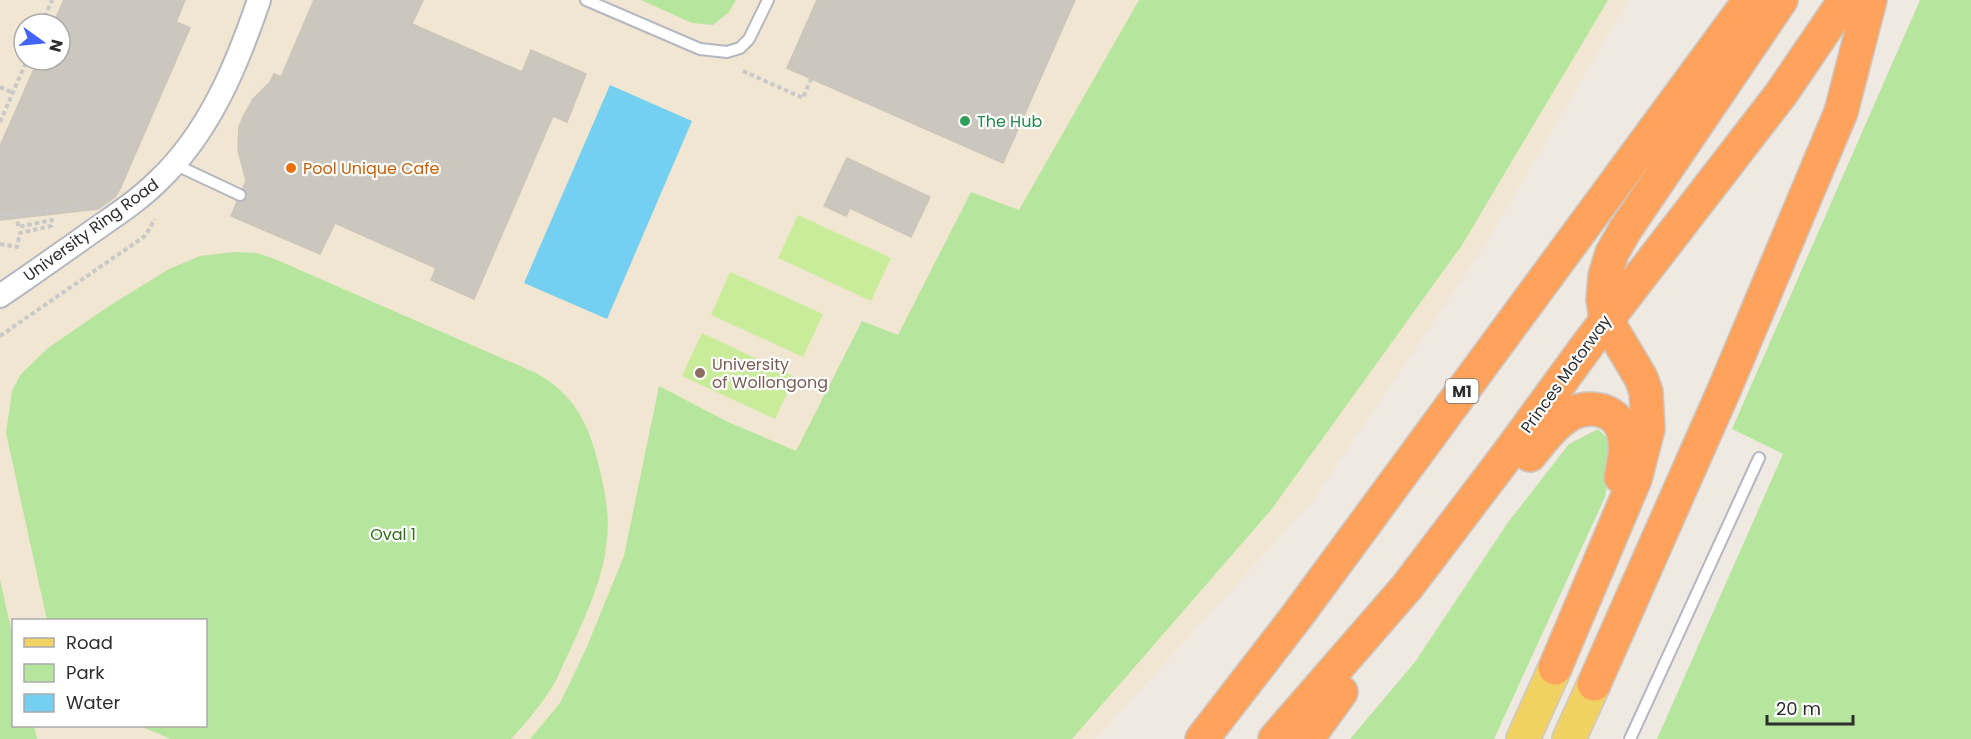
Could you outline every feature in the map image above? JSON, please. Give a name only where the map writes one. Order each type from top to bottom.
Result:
[{"type":"highway","name":"M1","points":[[1202,739],[1297,616],[1750,0]]},
{"type":"highway","points":[[1555,668],[1635,479],[1648,429],[1646,392],[1641,378],[1606,320],[1603,300],[1605,276],[1616,245],[1781,0]]},
{"type":"highway","name":"Princes Motorway","points":[[1275,739],[1407,587],[1606,320],[1781,94],[1845,0]]},
{"type":"highway","points":[[1594,684],[1725,388],[1841,112],[1870,0]]},
{"type":"highway","points":[[1307,739],[1358,670],[1546,434],[1574,413],[1590,408],[1611,414],[1618,421],[1623,431],[1624,462],[1613,504],[1567,619],[1555,668]]},
{"type":"main road","points":[[1523,739],[1555,668]]},
{"type":"main road","points":[[1569,739],[1594,684]]},
{"type":"street","name":"University Ring Road","points":[[0,296],[133,204],[174,164],[194,139],[223,90],[240,53],[259,0]]},
{"type":"lane","points":[[586,0],[692,46],[721,52],[740,48],[749,39],[768,0]]},
{"type":"lane","points":[[174,164],[240,195]]},
{"type":"lane","points":[[1630,739],[1759,458]]},
{"type":"path","points":[[743,71],[803,98],[812,79]]},
{"type":"path","points":[[0,122],[22,72]]},
{"type":"path","points":[[0,87],[13,93]]},
{"type":"path","points":[[0,214],[87,206]]},
{"type":"path","points":[[0,336],[145,236],[160,211]]},
{"type":"path","points":[[0,244],[17,248],[20,233],[51,226],[52,220],[18,227],[17,214]]},
{"type":"shaded area","name":"University of Wollongong","points":[[0,0],[1628,0],[1484,246],[1314,499],[1095,739],[0,739]]},
{"type":"green space","points":[[641,0],[736,0],[729,12],[713,25],[692,23]]},
{"type":"green space","points":[[1139,0],[1608,0],[1462,245],[1271,510],[1072,739],[530,739],[560,703],[586,649],[624,556],[659,386],[728,422],[796,451],[862,321],[898,335],[971,192],[1019,210]]},
{"type":"green space","points":[[1920,0],[1971,0],[1971,739],[1657,739],[1783,454],[1732,429]]},
{"type":"green space","points":[[798,215],[891,258],[871,301],[778,258]]},
{"type":"green space","name":"Oval 1","points":[[234,252],[257,253],[277,260],[536,373],[559,389],[576,409],[593,445],[602,479],[608,520],[605,554],[588,609],[554,684],[537,709],[511,739],[171,739],[142,727],[207,727],[207,619],[47,619],[6,433],[12,391],[21,374],[48,348],[109,306],[169,269],[200,256]]},
{"type":"green space","points":[[730,272],[823,314],[803,357],[711,315]]},
{"type":"green space","points":[[702,333],[795,377],[775,419],[682,376]]},
{"type":"green space","points":[[1598,429],[1610,441],[1612,460],[1605,497],[1494,739],[1350,739],[1415,662],[1509,521],[1569,444]]},
{"type":"green space","points":[[0,580],[12,634],[12,727],[34,727],[37,739],[0,739]]},
{"type":"water","points":[[610,85],[692,121],[607,319],[524,283]]},
{"type":"building","points":[[64,0],[185,0],[176,22],[190,28],[115,197],[98,209],[0,220],[0,146],[33,72],[72,72],[72,12],[58,12]]},
{"type":"building","points":[[314,0],[423,0],[412,24],[522,72],[531,50],[586,74],[567,122],[553,116],[474,299],[431,280],[436,268],[335,223],[320,254],[231,216],[246,181],[238,150],[239,127],[253,99],[270,82],[274,74],[281,77]]},
{"type":"building","name":"The Hub","points":[[817,0],[1075,0],[1003,163],[787,68]]},
{"type":"building","points":[[847,158],[930,197],[911,237],[850,208],[846,216],[824,206]]},
{"type":"place","name":"The Hub","points":[[965,121]]},
{"type":"place","name":"Pool Unique Cafe","points":[[291,168]]},
{"type":"place","name":"University of Wollongong","points":[[700,373]]}]
